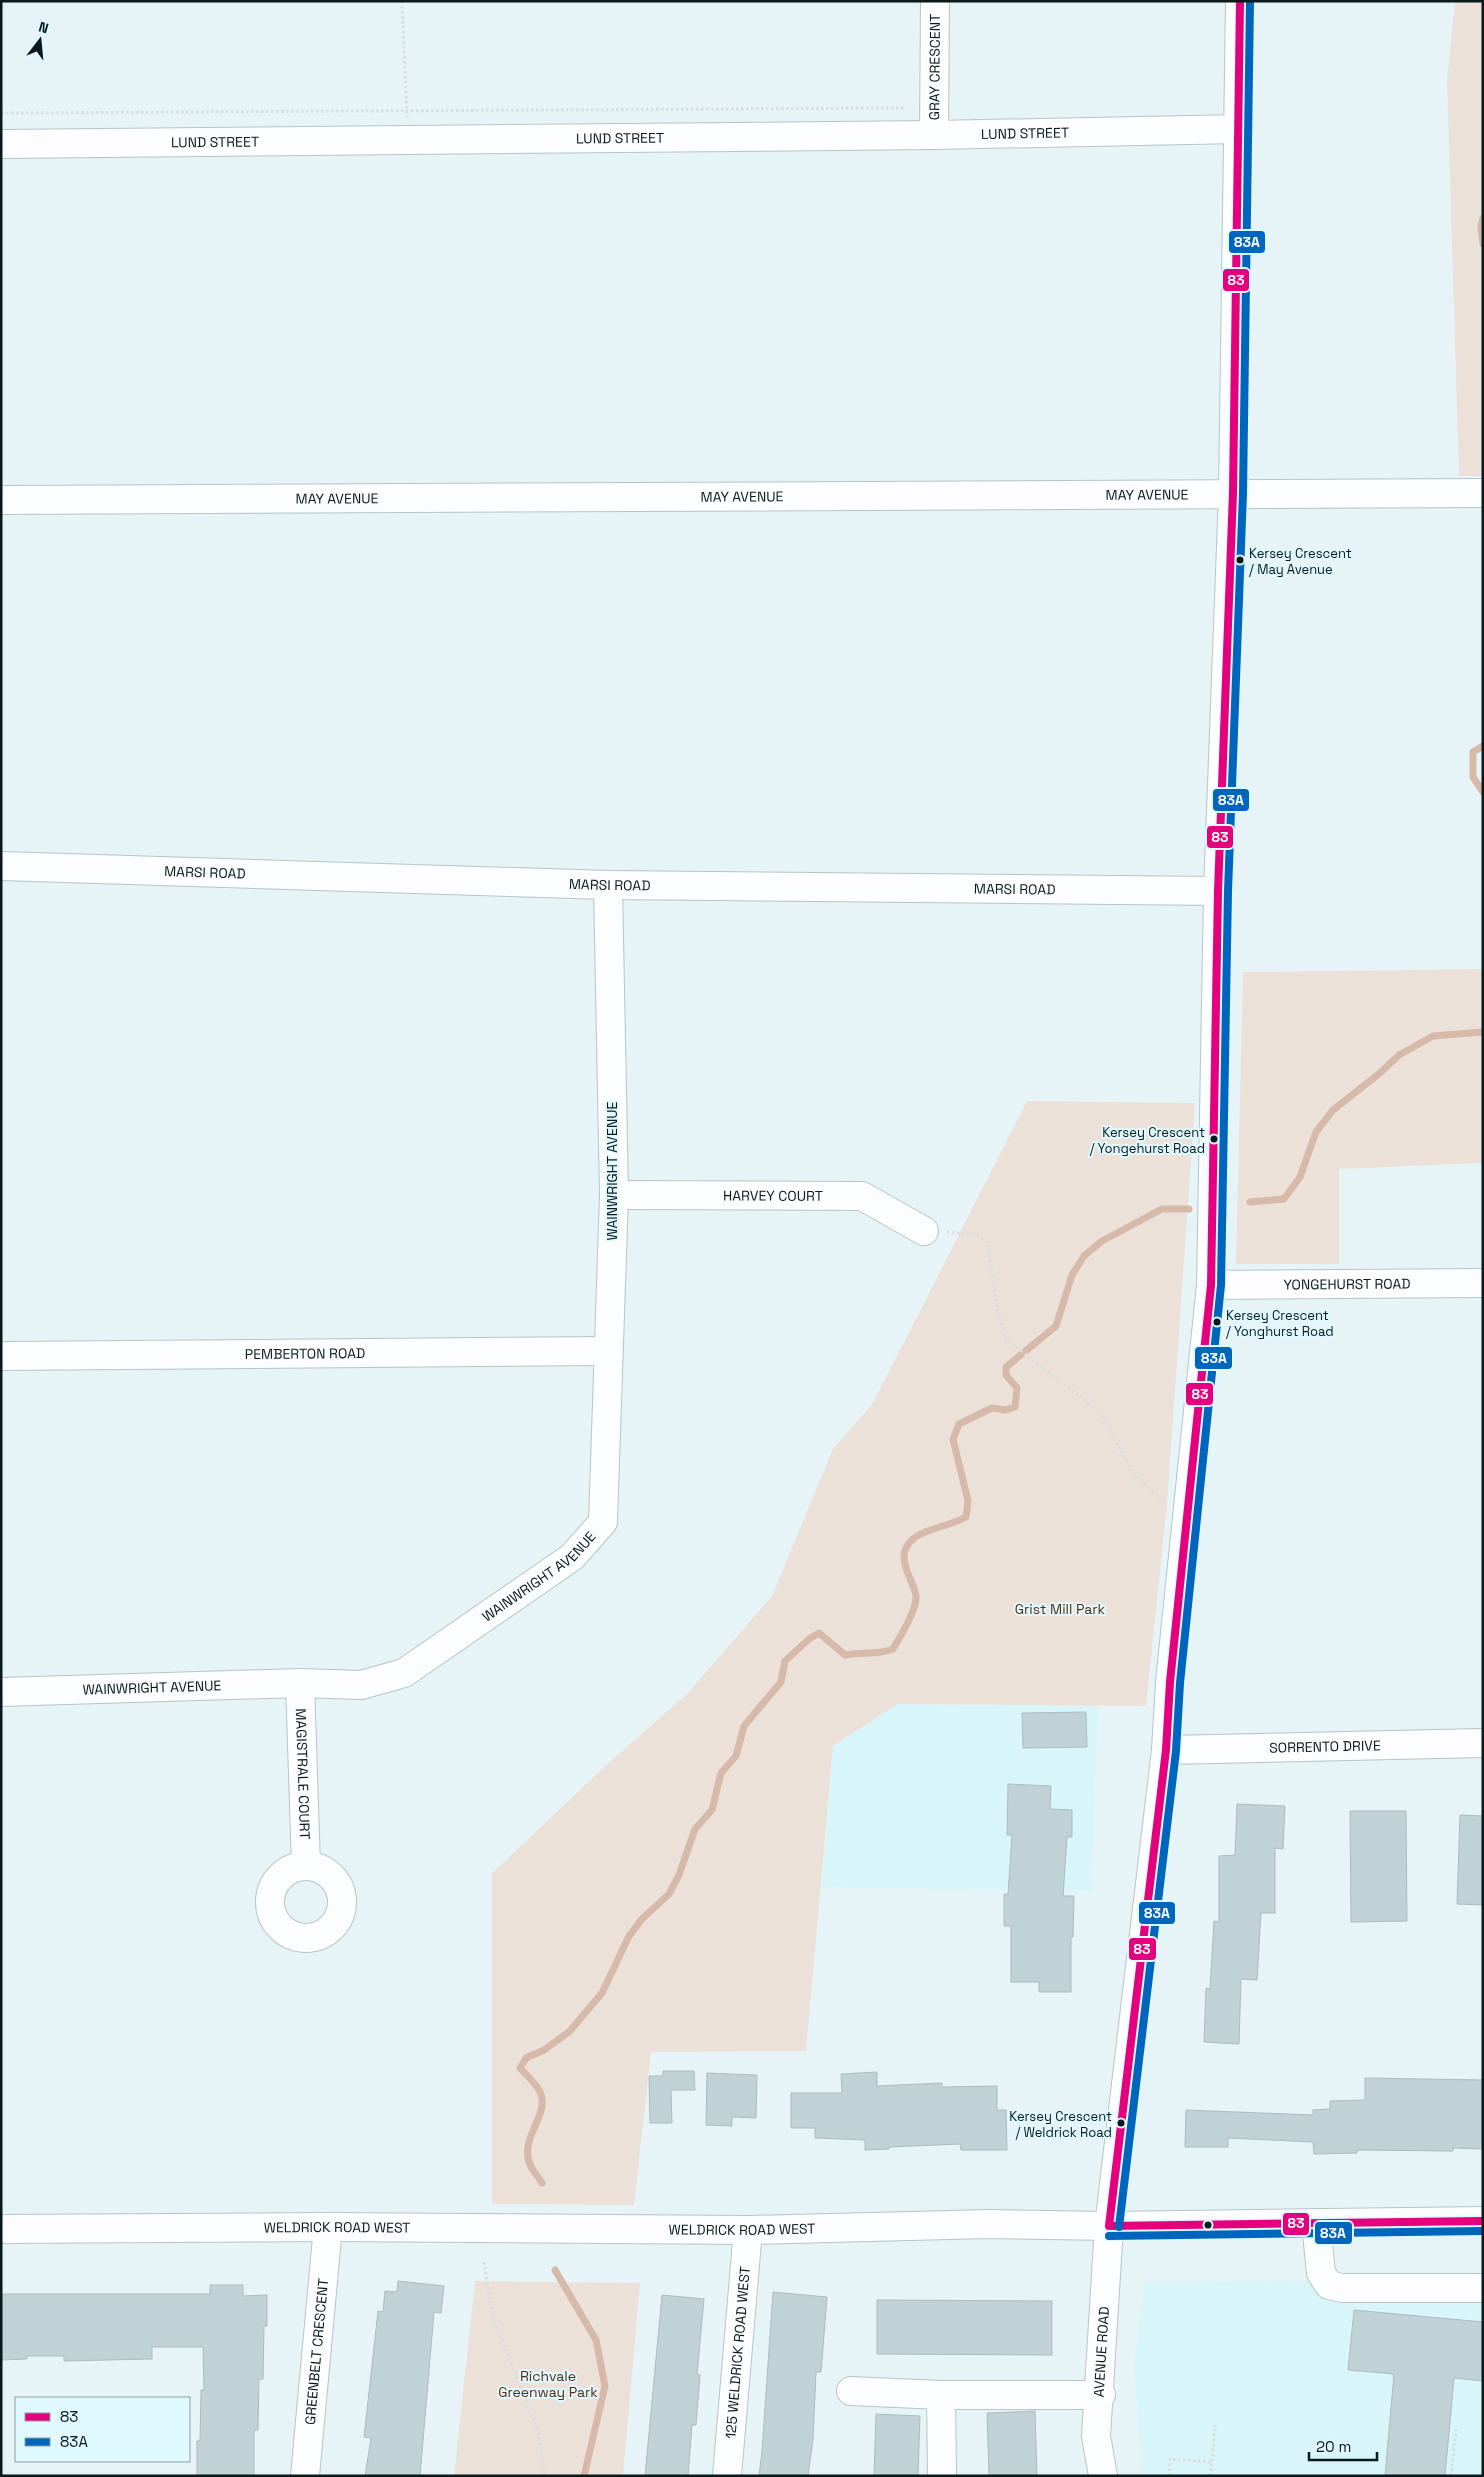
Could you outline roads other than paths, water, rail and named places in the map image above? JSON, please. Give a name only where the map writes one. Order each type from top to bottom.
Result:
[{"type":"street","name":"GRAY CRESCENT","points":[[934,135],[935,1]]},
{"type":"street","name":"AVENUE ROAD","points":[[1104,2476],[1096,2436],[1109,2226],[1166,1750],[1170,1673],[1211,1285],[1218,891],[1233,493],[1240,1]]},
{"type":"street","name":"LUND STREET","points":[[1,144],[934,135],[1239,129]]},
{"type":"street","name":"MAY AVENUE","points":[[1,500],[1483,493]]},
{"type":"street","name":"MARSI ROAD","points":[[1,866],[608,885],[1218,891]]},
{"type":"street","name":"WAINWRIGHT AVENUE","points":[[1,1692],[300,1683],[361,1685],[404,1673],[572,1557],[603,1522],[607,1351],[614,1195],[608,885]]},
{"type":"street","name":"HARVEY COURT","points":[[614,1195],[862,1196],[924,1231]]},
{"type":"street","name":"YONGEHURST ROAD","points":[[1211,1285],[1483,1283]]},
{"type":"street","name":"PEMBERTON ROAD","points":[[1,1356],[607,1351]]},
{"type":"street","name":"MAGISTRALE COURT","points":[[300,1683],[306,1866]]},
{"type":"street","name":"SORRENTO DRIVE","points":[[1166,1750],[1483,1743]]},
{"type":"street","name":"WELDRICK ROAD WEST","points":[[1,2229],[328,2227],[748,2230],[989,2224],[1109,2226],[1483,2221]]},
{"type":"street","points":[[1316,2223],[1320,2273],[1329,2285],[1342,2288],[1483,2288]]},
{"type":"street","name":"GREENBELT CRESCENT","points":[[304,2476],[328,2227]]},
{"type":"street","name":"125 WELDRICK ROAD WEST","points":[[727,2476],[748,2230]]},
{"type":"street","points":[[851,2391],[941,2395],[1100,2395]]},
{"type":"street","points":[[941,2395],[942,2476]]},
{"type":"waterway","points":[[1483,218],[1481,226],[1483,244]]},
{"type":"waterway","points":[[1483,746],[1473,752],[1473,777],[1483,792]]},
{"type":"waterway","points":[[1250,1202],[1284,1199],[1300,1177],[1316,1132],[1333,1110],[1380,1073],[1399,1055],[1433,1036],[1483,1032]]},
{"type":"waterway","points":[[542,2183],[531,2167],[528,2156],[528,2146],[541,2110],[542,2101],[540,2092],[520,2068],[526,2058],[544,2050],[569,2032],[602,1993],[629,1936],[642,1919],[669,1894],[679,1875],[695,1829],[712,1810],[721,1773],[736,1756],[744,1726],[781,1682],[785,1661],[809,1639],[819,1633],[845,1655],[893,1649],[908,1623],[916,1602],[916,1596],[904,1560],[907,1546],[913,1539],[924,1533],[966,1517],[968,1501],[953,1439],[959,1424],[992,1408],[1005,1410],[1015,1407],[1017,1388],[1006,1375],[1006,1367],[1056,1326],[1072,1275],[1084,1256],[1102,1241],[1162,1209],[1189,1209]]},
{"type":"waterway","points":[[555,2270],[596,2340],[605,2386],[584,2476]]},
{"type":"place","name":"Kersey Crescent / May Avenue","points":[[1240,560]]},
{"type":"place","name":"Kersey Crescent / Yongehurst Road","points":[[1214,1139]]},
{"type":"place","name":"Kersey Crescent / Yonghurst Road","points":[[1217,1322]]},
{"type":"place","name":"Kersey Crescent / Weldrick Road","points":[[1121,2123]]},
{"type":"park label","name":"Grist Mill Park","points":[[1060,1609]]},
{"type":"park label","name":"Richvale Greenway Park","points":[[548,2384]]}]
